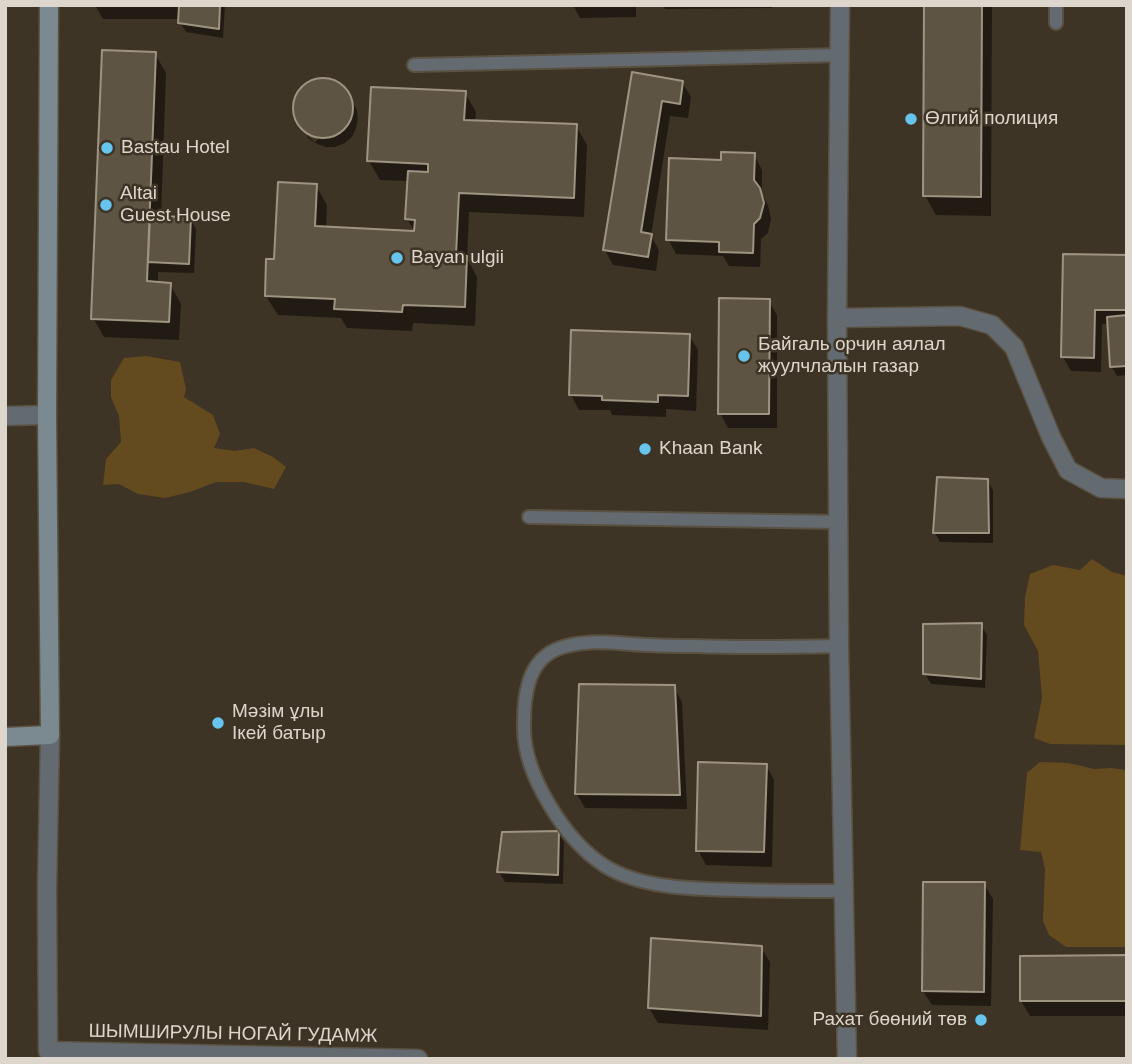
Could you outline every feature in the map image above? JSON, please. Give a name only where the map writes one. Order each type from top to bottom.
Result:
[{"type":"main road","points":[[5,737],[50,736],[47,415],[49,5]]},
{"type":"street","points":[[840,5],[837,318],[839,646],[847,1059]]},
{"type":"street","points":[[837,318],[960,316],[992,325],[1014,347],[1051,437],[1068,470],[1101,488],[1127,489]]},
{"type":"street","points":[[5,416],[47,415]]},
{"type":"street","points":[[48,1055],[50,736]]},
{"type":"street","name":"ШЫМШИРУЛЫ НОГАЙ ГУДАМЖ","points":[[48,1055],[418,1059]]},
{"type":"lane","points":[[1056,5],[1056,23]]},
{"type":"lane","points":[[414,65],[840,55]]},
{"type":"lane","points":[[529,517],[839,522]]},
{"type":"lane","points":[[839,646],[730,647],[603,642],[573,645],[553,651],[539,662],[528,681],[524,705],[524,735],[530,765],[559,822],[572,839],[606,866],[637,879],[666,886],[706,890],[844,891]]},
{"type":"shaded area","points":[[146,356],[180,362],[186,389],[184,397],[213,415],[220,434],[214,448],[235,451],[254,448],[286,467],[274,489],[244,482],[216,482],[165,498],[138,494],[119,484],[103,485],[106,459],[121,442],[119,416],[111,397],[111,380],[124,358]]},
{"type":"shaded area","points":[[1092,559],[1112,572],[1127,576],[1127,745],[1050,744],[1034,738],[1042,698],[1038,651],[1024,625],[1025,597],[1030,574],[1053,565],[1080,570]]},
{"type":"shaded area","points":[[1040,762],[1127,770],[1127,947],[1066,947],[1049,935],[1043,921],[1045,869],[1041,852],[1020,850],[1027,773]]},
{"type":"building","points":[[179,5],[220,5],[219,29],[178,23]]},
{"type":"building","points":[[924,5],[982,5],[981,197],[923,196]]},
{"type":"building","points":[[102,50],[156,52],[147,281],[171,283],[169,322],[91,319]]},
{"type":"building","points":[[632,72],[683,81],[680,104],[662,101],[641,232],[652,234],[648,257],[603,250]]},
{"type":"building","points":[[317,78],[329,78],[348,91],[353,108],[351,120],[340,133],[329,138],[317,138],[298,125],[293,114],[293,102],[306,83]]},
{"type":"building","points":[[371,87],[466,91],[464,120],[577,124],[574,198],[459,193],[456,255],[467,256],[465,307],[403,305],[402,312],[334,309],[335,299],[265,296],[266,259],[274,259],[278,182],[317,184],[315,226],[414,231],[415,220],[405,219],[408,171],[428,172],[428,164],[367,161]]},
{"type":"building","points":[[721,152],[755,153],[754,180],[760,188],[764,203],[760,218],[754,224],[753,253],[719,252],[719,242],[666,240],[669,158],[721,160]]},
{"type":"building","points":[[150,216],[191,217],[189,264],[148,262]]},
{"type":"building","points":[[1063,254],[1127,255],[1127,310],[1095,310],[1094,358],[1061,357]]},
{"type":"building","name":"Байгаль орчин аялал жуулчлалын газар","points":[[719,298],[770,299],[769,414],[718,414]]},
{"type":"building","points":[[1127,315],[1127,366],[1110,367],[1107,317]]},
{"type":"building","points":[[571,330],[690,334],[688,396],[658,395],[658,402],[602,400],[602,396],[569,395]]},
{"type":"building","points":[[937,477],[988,479],[989,533],[933,533]]},
{"type":"building","points":[[982,623],[981,679],[923,674],[923,624]]},
{"type":"building","points":[[579,684],[675,685],[680,795],[575,794]]},
{"type":"building","points":[[698,762],[767,764],[764,852],[696,851]]},
{"type":"building","points":[[559,831],[558,875],[497,872],[502,832]]},
{"type":"building","points":[[923,882],[985,882],[984,992],[922,991]]},
{"type":"building","points":[[651,938],[762,946],[761,1016],[648,1008]]},
{"type":"building","points":[[1127,955],[1127,1001],[1020,1001],[1020,956]]},
{"type":"place","name":"Өлгий полиция","points":[[911,119]]},
{"type":"place","name":"Bastau Hotel","points":[[107,148]]},
{"type":"place","name":"Altai Guest House","points":[[106,205]]},
{"type":"place","name":"Bayan ulgii","points":[[397,258]]},
{"type":"place","name":"Байгаль орчин аялал жуулчлалын газар","points":[[744,356]]},
{"type":"place","name":"Khaan Bank","points":[[645,449]]},
{"type":"place","name":"Мәзім ұлы Ікей батыр","points":[[218,723]]},
{"type":"place","name":"Раxат бөөний төв","points":[[981,1020]]}]
